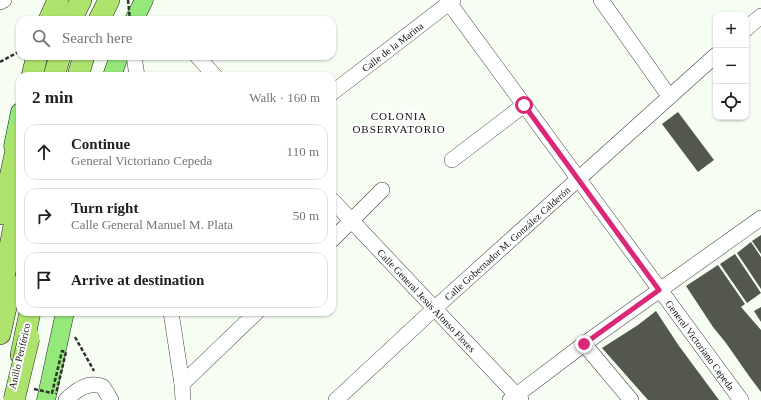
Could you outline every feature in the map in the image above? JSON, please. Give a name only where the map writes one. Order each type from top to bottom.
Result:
[{"type":"highway","points":[[51,16],[58,0]]},
{"type":"highway","points":[[61,16],[68,0]]},
{"type":"highway","points":[[74,16],[81,0]]},
{"type":"highway","points":[[98,16],[104,0]]},
{"type":"highway","points":[[101,16],[109,0]]},
{"type":"highway","points":[[33,72],[36,60]]},
{"type":"highway","points":[[45,72],[48,60]]},
{"type":"highway","points":[[55,72],[59,60]]},
{"type":"highway","points":[[79,72],[82,60]]},
{"type":"highway","points":[[0,226],[16,151]]},
{"type":"highway","points":[[0,298],[16,216]]},
{"type":"highway","points":[[0,334],[16,258]]},
{"type":"highway","name":"Anillo Periférico","points":[[9,400],[21,357],[29,316]]},
{"type":"highway","points":[[22,394],[33,316]]},
{"type":"main road","points":[[46,16],[52,0]]},
{"type":"main road","points":[[136,16],[144,0]]},
{"type":"main road","points":[[29,72],[31,60]]},
{"type":"main road","points":[[113,72],[118,60]]},
{"type":"main road","points":[[0,206],[16,131]]},
{"type":"main road","points":[[56,398],[64,316]]},
{"type":"street","points":[[0,2],[4,0]]},
{"type":"street","points":[[601,0],[669,96]]},
{"type":"street","name":"Calle de la Marina","points":[[336,90],[450,1]]},
{"type":"street","name":"General Victoriano Cepeda","points":[[450,1],[524,105],[741,400]]},
{"type":"street","points":[[749,26],[761,16]]},
{"type":"street","name":"Calle Gobernador M. González Calderón","points":[[336,400],[435,308],[713,58]]},
{"type":"street","points":[[135,60],[136,72]]},
{"type":"street","points":[[201,60],[212,72]]},
{"type":"street","points":[[452,160],[524,105]]},
{"type":"street","points":[[336,236],[382,190]]},
{"type":"street","name":"Calle General Jesús Alonso Flores","points":[[336,204],[435,308],[515,398]]},
{"type":"street","points":[[515,398],[584,344],[761,218]]},
{"type":"street","points":[[172,316],[182,384],[182,400]]},
{"type":"street","points":[[182,384],[253,316]]},
{"type":"street","points":[[584,344],[631,400]]},
{"type":"street","points":[[56,398],[75,392],[85,386],[95,384],[107,394]]},
{"type":"path","points":[[128,0],[130,16]]},
{"type":"path","points":[[0,62],[16,53]]},
{"type":"path","points":[[81,348],[107,394]]},
{"type":"path","points":[[22,394],[52,393],[62,351],[66,352],[56,398]]},
{"type":"building","points":[[678,112],[714,160],[698,172],[662,124]]},
{"type":"building","points":[[761,235],[761,254],[752,241]]},
{"type":"building","points":[[751,242],[761,257],[761,289],[737,253]]},
{"type":"building","points":[[735,254],[761,293],[747,303],[720,264]]},
{"type":"building","points":[[718,265],[745,304],[741,307],[761,330],[761,392],[713,327],[686,286]]},
{"type":"building","points":[[761,307],[761,322],[754,311]]},
{"type":"building","points":[[656,311],[679,346],[719,400],[648,400],[602,348],[638,325]]},
{"type":"district","name":"COLONIA OBSERVATORIO","points":[[399,122]]},
{"type":"route","points":[[524,105],[659,290],[584,344]]}]
